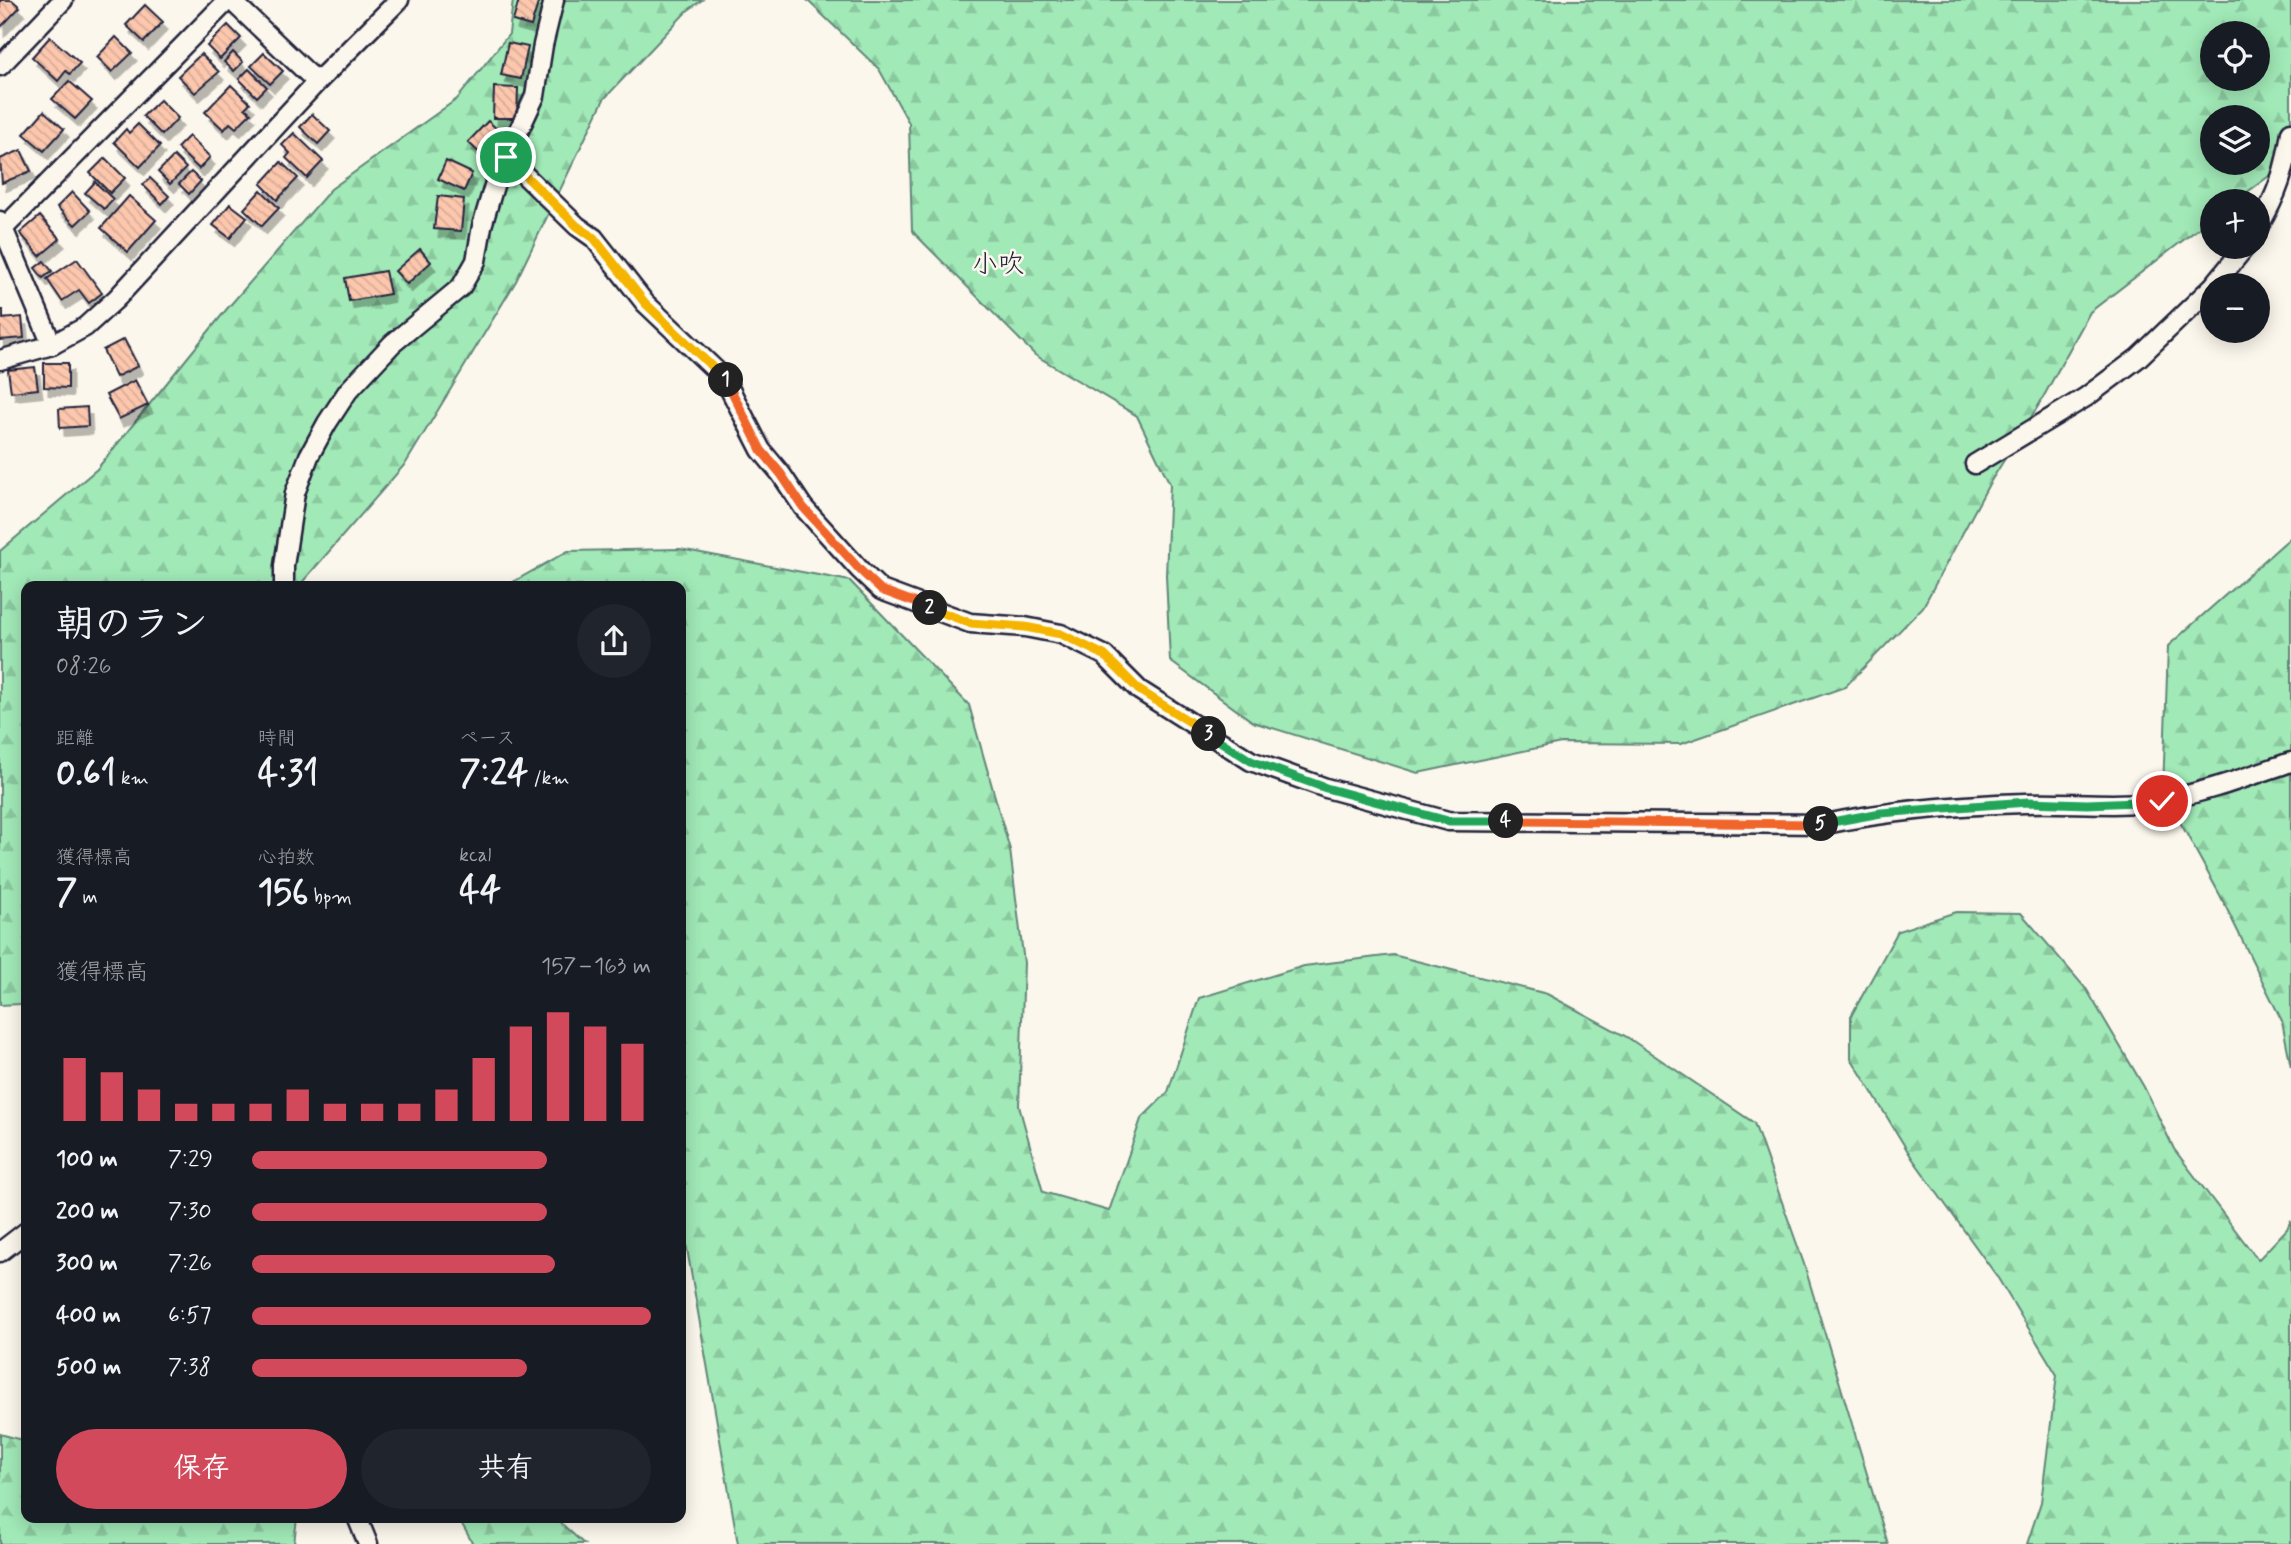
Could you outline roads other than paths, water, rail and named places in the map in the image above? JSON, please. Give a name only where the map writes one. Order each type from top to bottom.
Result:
[{"type":"street","points":[[0,66],[63,0]]},
{"type":"street","points":[[52,345],[1,227],[229,0],[317,82]]},
{"type":"street","points":[[0,360],[52,345],[85,327],[116,299],[317,82],[399,0]]},
{"type":"street","points":[[284,581],[295,494],[309,456],[327,423],[348,391],[392,344],[461,287],[476,261],[482,226],[496,179],[535,96],[554,0]]},
{"type":"street","points":[[2270,207],[2286,165],[2291,132]]},
{"type":"street","points":[[506,157],[577,226],[594,238],[645,303],[724,378],[761,450],[803,507],[881,590],[970,623],[1025,627],[1061,634],[1104,655],[1139,690],[1251,761],[1326,788],[1448,821],[1826,824],[1881,813],[2028,802],[2087,804],[2162,801],[2229,783],[2291,762]]},
{"type":"street","points":[[2224,273],[2235,259]]},
{"type":"street","points":[[1975,464],[2096,389],[2138,358],[2200,298]]},
{"type":"street","points":[[0,1252],[21,1235]]},
{"type":"street","points":[[359,1523],[368,1544]]},
{"type":"district","name":"小吹","points":[[998,265]]}]
